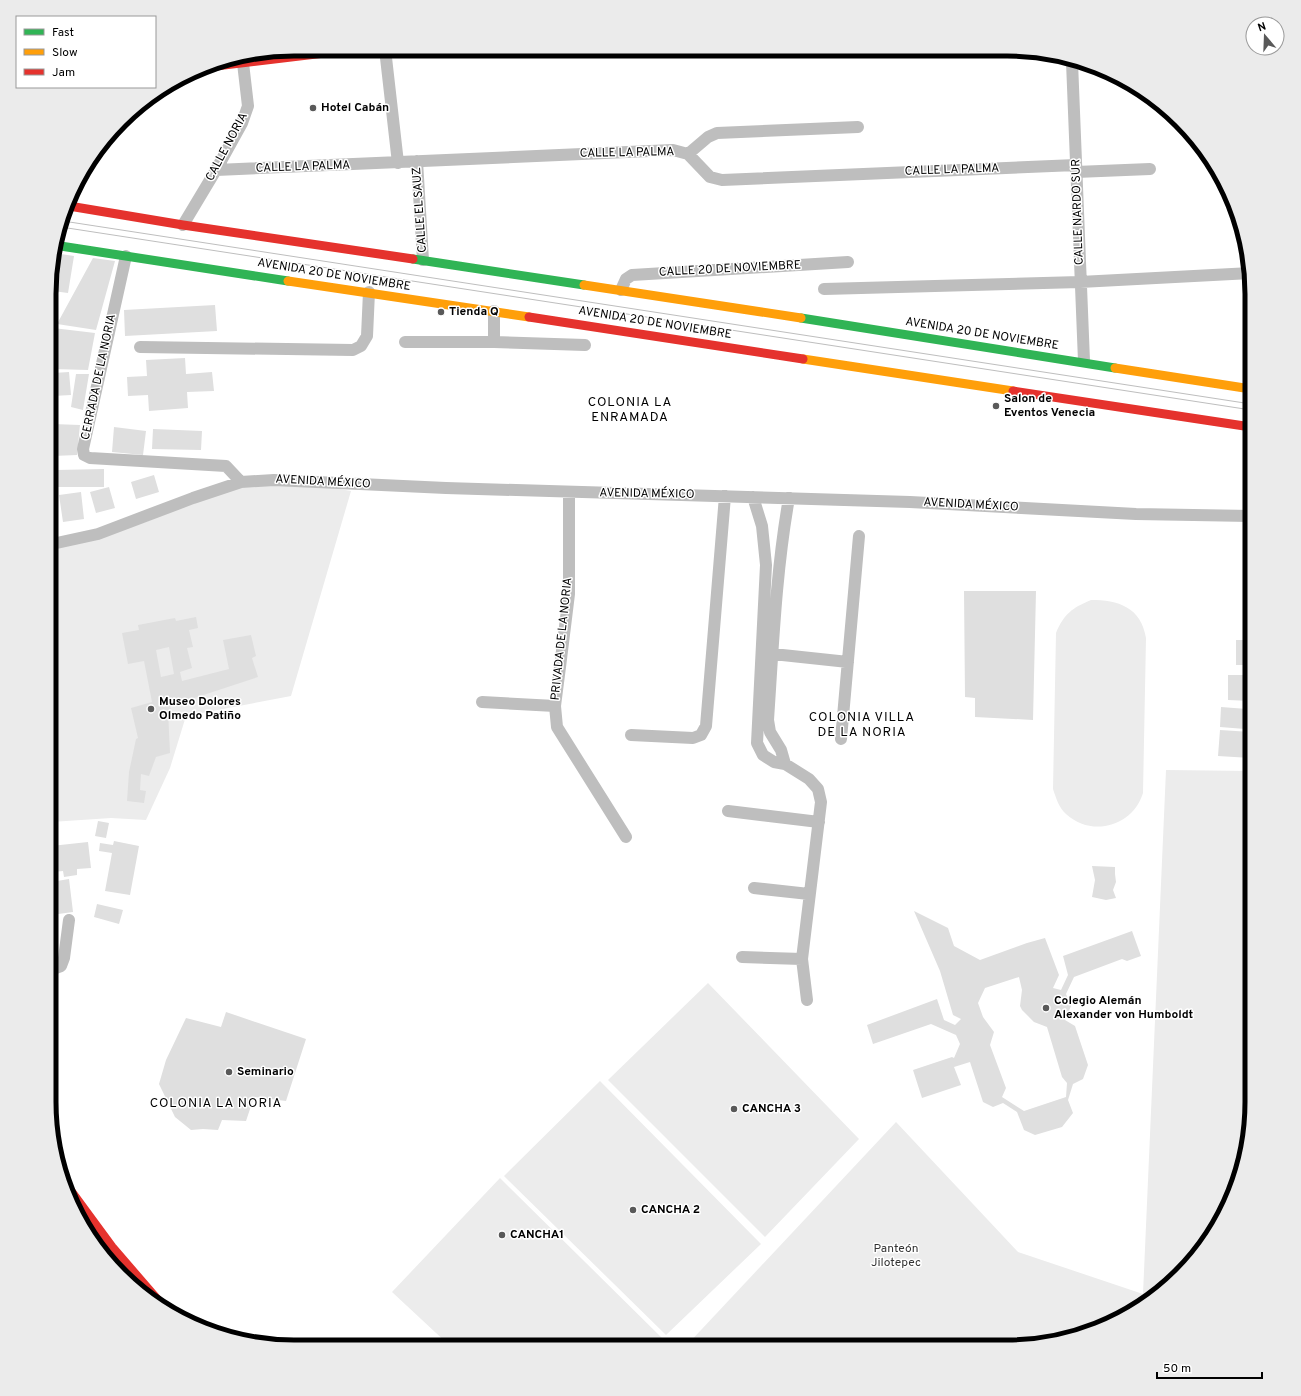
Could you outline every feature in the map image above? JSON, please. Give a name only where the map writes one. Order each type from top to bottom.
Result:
[{"type":"main road","points":[[231,64],[280,57]]},
{"type":"main road","name":"AVENIDA 20 DE NOVIEMBRE","points":[[73,207],[183,225],[423,260],[1084,361],[1245,388]]},
{"type":"main road","name":"AVENIDA 20 DE NOVIEMBRE","points":[[61,246],[1245,426]]},
{"type":"main road","points":[[78,1200],[112,1247],[151,1293]]},
{"type":"street","name":"CALLE EL SAUZ","points":[[386,56],[398,162]]},
{"type":"street","name":"CALLE NORIA","points":[[183,225],[242,123],[248,106],[243,63]]},
{"type":"street","name":"CALLE NARDO SUR","points":[[1072,65],[1084,361]]},
{"type":"street","points":[[688,154],[708,137],[717,133],[858,127]]},
{"type":"street","name":"CALLE LA PALMA","points":[[216,170],[673,150],[688,154],[710,177],[722,180],[1076,168],[1150,170]]},
{"type":"street","name":"CALLE EL SAUZ","points":[[417,161],[423,260]]},
{"type":"street","name":"CERRADA DE LA NORIA","points":[[126,256],[83,449],[84,455],[90,458],[226,466],[240,482]]},
{"type":"street","name":"CALLE 20 DE NOVIEMBRE","points":[[621,290],[626,279],[632,275],[848,262]]},
{"type":"street","points":[[824,290],[1080,282],[1244,274]]},
{"type":"street","points":[[140,347],[353,350],[361,346],[367,336],[369,292]]},
{"type":"street","points":[[494,311],[494,342]]},
{"type":"street","points":[[406,342],[494,342],[585,345]]},
{"type":"street","name":"AVENIDA MÉXICO","points":[[56,543],[98,534],[240,482],[274,480],[446,488],[910,502],[1136,514],[1245,516]]},
{"type":"street","name":"PRIVADA DE LA NORIA","points":[[569,492],[568,594],[554,706],[558,727],[626,837]]},
{"type":"street","points":[[631,735],[693,738],[701,735],[706,726],[725,496]]},
{"type":"street","points":[[753,497],[762,526],[766,565],[764,617],[765,684],[768,720],[770,732],[781,750],[785,764]]},
{"type":"street","points":[[790,498],[785,526],[773,654],[765,684],[757,743],[763,755],[774,762],[785,764],[809,779],[818,789],[821,802],[802,959],[807,1000]]},
{"type":"street","points":[[841,739],[858,536]]},
{"type":"street","points":[[766,565],[781,566]]},
{"type":"street","points":[[764,617],[776,619]]},
{"type":"street","points":[[773,654],[848,662]]},
{"type":"street","points":[[482,702],[554,706]]},
{"type":"street","points":[[728,811],[819,822]]},
{"type":"street","points":[[754,888],[809,894]]},
{"type":"street","points":[[56,968],[61,966],[64,958],[69,920]]},
{"type":"street","points":[[742,957],[802,959]]},
{"type":"green space","points":[[274,478],[351,491],[291,696],[186,716],[170,768],[146,820],[111,818],[56,822],[56,541],[146,522],[229,485]]},
{"type":"green space","points":[[1091,600],[1101,600],[1127,607],[1134,612],[1139,619],[1146,638],[1143,793],[1138,804],[1130,814],[1110,825],[1099,827],[1076,821],[1066,814],[1060,806],[1053,789],[1056,633],[1062,621],[1069,612]]},
{"type":"green space","name":"Panteón Jilotepec","points":[[1166,770],[1245,771],[1245,1102],[1243,1133],[1237,1164],[1227,1193],[1205,1234],[1186,1259],[1152,1291],[1126,1308],[1098,1322],[1084,1327],[1069,1332],[1038,1338],[1007,1340],[692,1340],[896,1122],[1018,1252],[1143,1294]]},
{"type":"green space","name":"CANCHA 3","points":[[708,983],[859,1139],[765,1237],[608,1080]]},
{"type":"green space","name":"CANCHA 2","points":[[600,1081],[761,1244],[666,1335],[504,1176]]},
{"type":"green space","name":"CANCHA1","points":[[500,1178],[662,1338],[660,1340],[444,1340],[392,1292]]},
{"type":"building","points":[[60,254],[74,256],[68,293],[56,291]]},
{"type":"building","points":[[93,258],[115,261],[96,330],[57,324]]},
{"type":"building","points":[[215,305],[217,331],[125,336],[124,310]]},
{"type":"building","points":[[56,328],[95,333],[88,370],[56,369]]},
{"type":"building","points":[[185,358],[186,374],[212,372],[214,391],[187,392],[188,408],[149,411],[148,395],[128,396],[127,377],[147,376],[146,360]]},
{"type":"building","points":[[69,372],[71,395],[56,396],[56,373]]},
{"type":"building","points":[[76,374],[89,374],[83,410],[71,407]]},
{"type":"building","points":[[56,424],[80,425],[77,455],[56,456]]},
{"type":"building","points":[[114,427],[146,431],[143,455],[112,452]]},
{"type":"building","points":[[153,429],[202,431],[201,450],[152,449]]},
{"type":"building","points":[[104,469],[104,487],[56,487],[56,470]]},
{"type":"building","points":[[154,475],[159,492],[136,499],[131,482]]},
{"type":"building","points":[[109,487],[115,508],[96,513],[90,492]]},
{"type":"building","points":[[81,492],[84,519],[63,522],[59,495]]},
{"type":"building","points":[[964,591],[1036,591],[1033,720],[975,717],[975,698],[965,697]]},
{"type":"building","name":"Museo Dolores Olmedo Patiño","points":[[196,617],[198,628],[189,630],[193,647],[187,648],[192,668],[180,672],[182,681],[229,669],[223,640],[251,635],[256,656],[252,658],[258,677],[170,706],[171,710],[168,711],[170,753],[156,757],[149,776],[141,774],[140,790],[146,791],[144,803],[127,801],[129,772],[136,739],[138,738],[131,708],[152,702],[144,661],[128,664],[122,633],[139,630],[138,625],[175,618],[176,621]],"holes":[[[169,647],[174,674],[161,677],[156,650]]]},
{"type":"building","points":[[1236,640],[1245,640],[1245,665],[1236,665]]},
{"type":"building","points":[[1228,675],[1245,675],[1245,701],[1228,700]]},
{"type":"building","points":[[1221,707],[1245,709],[1245,729],[1220,727]]},
{"type":"building","points":[[1220,730],[1245,732],[1245,758],[1218,756]]},
{"type":"building","points":[[98,821],[109,823],[106,838],[95,836]]},
{"type":"building","points":[[114,841],[139,846],[130,895],[105,891],[112,853],[99,851],[100,843],[113,845]]},
{"type":"building","points":[[88,842],[91,868],[77,869],[77,875],[64,877],[63,871],[56,872],[56,845]]},
{"type":"building","points":[[1092,866],[1115,867],[1116,882],[1113,890],[1116,898],[1106,900],[1092,897],[1095,880]]},
{"type":"building","points":[[69,879],[73,912],[56,914],[56,881]]},
{"type":"building","points":[[97,904],[123,910],[119,924],[94,917]]},
{"type":"building","name":"Colegio Alemán Alexander von Humboldt","points":[[914,911],[948,928],[954,946],[980,960],[1045,938],[1059,975],[1053,988],[1061,990],[1068,975],[1063,956],[1132,931],[1141,956],[1127,961],[1122,959],[1074,977],[1066,994],[1071,1006],[1065,1020],[1075,1026],[1088,1065],[1083,1079],[1073,1084],[1068,1100],[1073,1113],[1062,1127],[1035,1135],[1024,1130],[1017,1112],[1003,1103],[993,1107],[983,1102],[970,1062],[954,1067],[961,1085],[922,1098],[913,1070],[952,1057],[954,1058],[960,1044],[956,1035],[931,1024],[873,1044],[867,1025],[937,999],[944,1020],[955,1025],[961,1019],[953,1015],[940,971]],"holes":[[[1019,977],[1022,990],[1020,1006],[1034,1022],[1047,1027],[1062,1077],[1067,1083],[1066,1097],[1024,1111],[1002,1097],[1006,1088],[990,1045],[994,1032],[983,1017],[978,1003],[985,988]]]},
{"type":"building","name":"Seminario","points":[[226,1012],[306,1039],[286,1101],[254,1097],[246,1121],[222,1120],[218,1130],[191,1130],[175,1117],[159,1084],[166,1060],[186,1018],[221,1027]]},
{"type":"tram line","points":[[67,222],[1245,403]]},
{"type":"tram line","points":[[65,228],[1245,409]]},
{"type":"traffic: fast","points":[[61,246],[288,281]]},
{"type":"traffic: fast","points":[[413,259],[584,285]]},
{"type":"traffic: fast","points":[[801,318],[1115,368]]},
{"type":"traffic: slow","points":[[288,281],[529,317]]},
{"type":"traffic: slow","points":[[584,285],[801,318]]},
{"type":"traffic: slow","points":[[803,359],[1013,391]]},
{"type":"traffic: slow","points":[[1115,368],[1245,388]]},
{"type":"traffic: jam","points":[[232,64],[299,56]]},
{"type":"traffic: jam","points":[[73,207],[183,225],[413,259]]},
{"type":"traffic: jam","points":[[529,317],[803,359]]},
{"type":"traffic: jam","points":[[1013,391],[1245,426]]},
{"type":"traffic: jam","points":[[78,1200],[112,1247],[151,1293]]},
{"type":"place","name":"Hotel Cabán","points":[[313,108]]},
{"type":"place","name":"Tienda Q","points":[[441,312]]},
{"type":"place","name":"Salon de Eventos Venecia","points":[[996,406]]},
{"type":"place","name":"Museo Dolores Olmedo Patiño","points":[[151,709]]},
{"type":"place","name":"Colegio Alemán Alexander von Humboldt","points":[[1046,1008]]},
{"type":"place","name":"Seminario","points":[[229,1072]]},
{"type":"place","name":"CANCHA 3","points":[[734,1109]]},
{"type":"place","name":"CANCHA 2","points":[[633,1210]]},
{"type":"place","name":"CANCHA1","points":[[502,1235]]},
{"type":"district","name":"COLONIA LA ENRAMADA","points":[[630,410]]},
{"type":"district","name":"COLONIA VILLA DE LA NORIA","points":[[862,726]]},
{"type":"district","name":"COLONIA LA NORIA","points":[[216,1104]]}]
